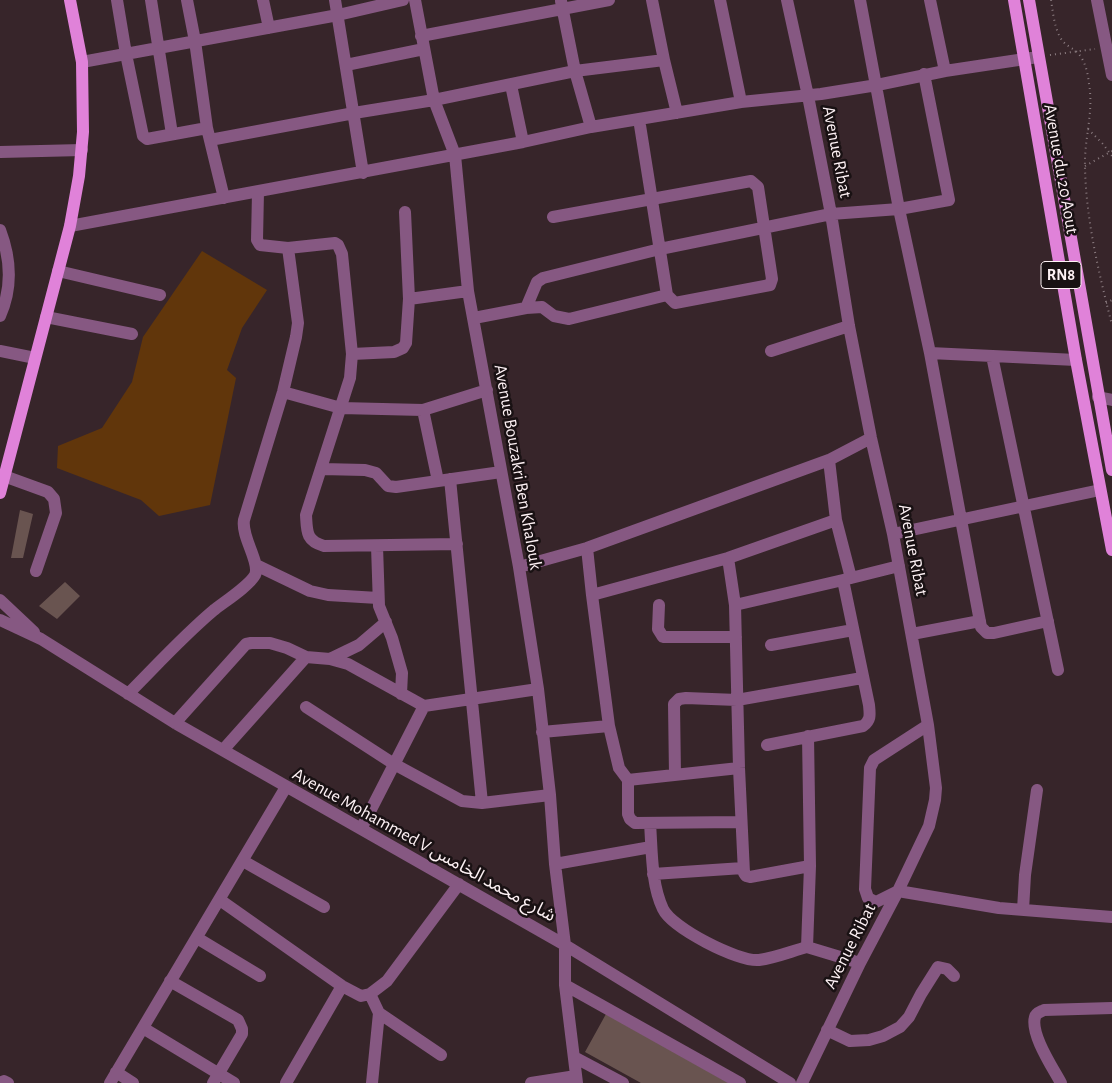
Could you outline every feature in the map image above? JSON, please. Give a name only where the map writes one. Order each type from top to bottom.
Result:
[{"type":"main road","points":[[0,493],[70,226],[78,186],[82,150],[82,62],[70,0]]},
{"type":"main road","name":"Avenue du 20 Aout","points":[[1014,0],[1076,360],[1112,550]]},
{"type":"main road","name":"Avenue du 20 Aout","points":[[1029,0],[1098,397],[1108,420],[1112,470]]},
{"type":"street","points":[[117,0],[126,54],[144,136],[147,139],[172,134],[209,134],[354,113],[434,100],[575,71],[664,60]]},
{"type":"street","points":[[151,0],[172,134]]},
{"type":"street","points":[[186,0],[195,41],[209,134],[224,198]]},
{"type":"street","points":[[264,0],[269,28]]},
{"type":"street","points":[[335,0],[363,173]]},
{"type":"street","points":[[82,62],[338,15],[403,0]]},
{"type":"street","name":"Avenue Bouzakri Ben Khalouk","points":[[415,0],[434,100],[455,155],[468,291],[519,567],[538,689],[565,945],[565,985],[577,1079]]},
{"type":"street","points":[[421,36],[562,4],[609,0]]},
{"type":"street","points":[[652,0],[677,113]]},
{"type":"street","points":[[720,0],[742,102]]},
{"type":"street","name":"Avenue Ribat","points":[[787,0],[831,214],[849,326],[871,438],[893,534],[912,634],[928,725],[936,788],[936,800],[929,826],[802,1083]]},
{"type":"street","points":[[860,0],[899,209],[930,353],[980,621],[983,630],[987,633],[1048,621]]},
{"type":"street","points":[[930,0],[945,71]]},
{"type":"street","points":[[1097,0],[1109,47],[1112,75]]},
{"type":"street","points":[[562,4],[575,71],[591,127]]},
{"type":"street","points":[[346,65],[424,49]]},
{"type":"street","points":[[70,226],[363,173],[591,127],[742,102],[808,96],[877,85],[924,74],[1038,57]]},
{"type":"street","points":[[526,308],[537,282],[543,278],[660,249],[831,214],[899,209],[949,200],[924,74]]},
{"type":"street","points":[[511,85],[523,142]]},
{"type":"street","points":[[553,217],[651,199],[750,181],[758,187],[772,279],[770,285],[675,303],[667,295],[651,199],[639,119]]},
{"type":"street","points":[[0,152],[82,150]]},
{"type":"street","points":[[258,192],[257,240],[260,246],[288,248],[330,243],[338,245],[342,254],[352,354],[350,378],[342,408],[306,515],[309,538],[312,542],[324,546],[457,544]]},
{"type":"street","points":[[352,354],[394,352],[403,348],[406,343],[409,299],[405,212]]},
{"type":"street","points":[[0,230],[10,266],[9,282],[0,316]]},
{"type":"street","points":[[128,694],[212,611],[242,588],[255,575],[256,565],[242,528],[283,392],[298,323],[288,248]]},
{"type":"street","points":[[58,271],[160,295]]},
{"type":"street","points":[[409,299],[468,291]]},
{"type":"street","points":[[474,318],[526,308],[542,307],[554,316],[568,319],[667,295]]},
{"type":"street","points":[[46,317],[132,334]]},
{"type":"street","points":[[771,350],[849,326]]},
{"type":"street","points":[[0,351],[35,358]]},
{"type":"street","points":[[930,353],[1076,360]]},
{"type":"street","points":[[992,356],[1058,670]]},
{"type":"street","points":[[283,392],[342,408],[423,410],[486,390]]},
{"type":"street","points":[[1098,397],[1112,400]]},
{"type":"street","points":[[423,410],[444,480],[457,544],[482,803]]},
{"type":"street","points":[[519,567],[587,548],[829,460],[871,438]]},
{"type":"street","points":[[767,745],[863,726],[870,718],[853,630],[829,460]]},
{"type":"street","points":[[322,469],[365,470],[376,473],[388,486],[396,487],[501,472]]},
{"type":"street","points":[[4,476],[48,492],[54,499],[56,513],[36,571]]},
{"type":"street","points":[[893,534],[1100,490]]},
{"type":"street","points":[[592,595],[728,558],[836,520]]},
{"type":"street","points":[[377,546],[379,606],[402,673],[401,694]]},
{"type":"street","points":[[587,548],[610,726],[619,768],[628,780],[628,814],[630,819],[635,823],[741,822]]},
{"type":"street","points":[[728,558],[735,605],[738,768],[743,868],[746,876],[750,877],[810,866]]},
{"type":"street","points":[[256,565],[310,591],[328,596],[378,598]]},
{"type":"street","points":[[735,605],[899,566]]},
{"type":"street","points":[[0,600],[41,639]]},
{"type":"street","points":[[659,606],[658,629],[663,637],[736,637]]},
{"type":"street","points":[[0,620],[41,639]]},
{"type":"street","points":[[912,634],[980,621]]},
{"type":"street","points":[[330,660],[359,645],[386,622]]},
{"type":"street","points":[[771,644],[853,630]]},
{"type":"street","name":"Avenue Mohammed V شارع محمد الخامس","points":[[41,639],[174,723],[565,945],[790,1083]]},
{"type":"street","points":[[174,723],[246,644],[251,643],[277,644],[306,657],[348,664],[424,706],[538,689]]},
{"type":"street","points":[[223,750],[306,657]]},
{"type":"street","points":[[675,775],[674,704],[679,699],[737,700],[862,678]]},
{"type":"street","points":[[361,829],[424,706]]},
{"type":"street","points":[[306,708],[394,764],[462,801],[482,803],[550,795]]},
{"type":"street","points":[[928,725],[874,760],[870,768],[866,893],[868,898],[876,902],[898,891],[999,908],[1112,917]]},
{"type":"street","points":[[542,732],[610,726]]},
{"type":"street","points":[[807,947],[810,866],[808,736]]},
{"type":"street","points":[[628,780],[738,768]]},
{"type":"street","points":[[133,1083],[113,1078],[286,787]]},
{"type":"street","points":[[1022,910],[1025,875],[1038,790]]},
{"type":"street","points":[[650,823],[653,874],[663,909],[671,920],[683,929],[735,956],[750,960],[760,960],[807,947],[860,963]]},
{"type":"street","points":[[555,864],[651,847]]},
{"type":"street","points":[[243,861],[324,907]]},
{"type":"street","points":[[653,874],[743,868]]},
{"type":"street","points":[[220,900],[342,986],[361,996],[370,994],[387,981],[459,884]]},
{"type":"street","points":[[197,938],[260,976]]},
{"type":"street","points":[[827,1030],[850,1040],[869,1040],[883,1036],[900,1026],[909,1017],[920,994],[938,967],[947,968],[954,976]]},
{"type":"street","points":[[170,982],[238,1020],[241,1025],[242,1034],[216,1078]]},
{"type":"street","points":[[565,985],[740,1083]]},
{"type":"street","points":[[286,1083],[342,986]]},
{"type":"street","points":[[370,994],[379,1013],[441,1055]]},
{"type":"street","points":[[1061,1083],[1038,1040],[1035,1026],[1035,1018],[1038,1013],[1044,1010],[1112,1008]]},
{"type":"street","points":[[372,1083],[379,1013]]},
{"type":"street","points":[[143,1028],[216,1078],[234,1083]]},
{"type":"street","points":[[574,1057],[622,1083]]},
{"type":"street","points":[[531,1083],[577,1079]]},
{"type":"street","points":[[0,1083],[4,1081],[8,1083]]},
{"type":"path","points":[[1051,0],[1060,38],[1077,52],[1083,61],[1089,82],[1091,104],[1085,166],[1091,227],[1112,325]]},
{"type":"path","points":[[1038,57],[1109,47]]},
{"type":"path","points":[[1088,129],[1111,152],[1112,156]]},
{"type":"path","points":[[1085,166],[1111,152]]},
{"type":"path","points":[[1106,303],[1112,300]]},
{"type":"shaded area","points":[[202,251],[267,290],[242,328],[227,370],[236,378],[210,505],[159,516],[141,500],[57,468],[58,446],[102,428],[132,382],[143,337]]},
{"type":"building","points":[[20,510],[33,514],[23,558],[11,558]]},
{"type":"building","points":[[65,582],[80,596],[57,619],[39,606]]},
{"type":"building","points":[[606,1014],[729,1083],[641,1083],[585,1052]]}]
